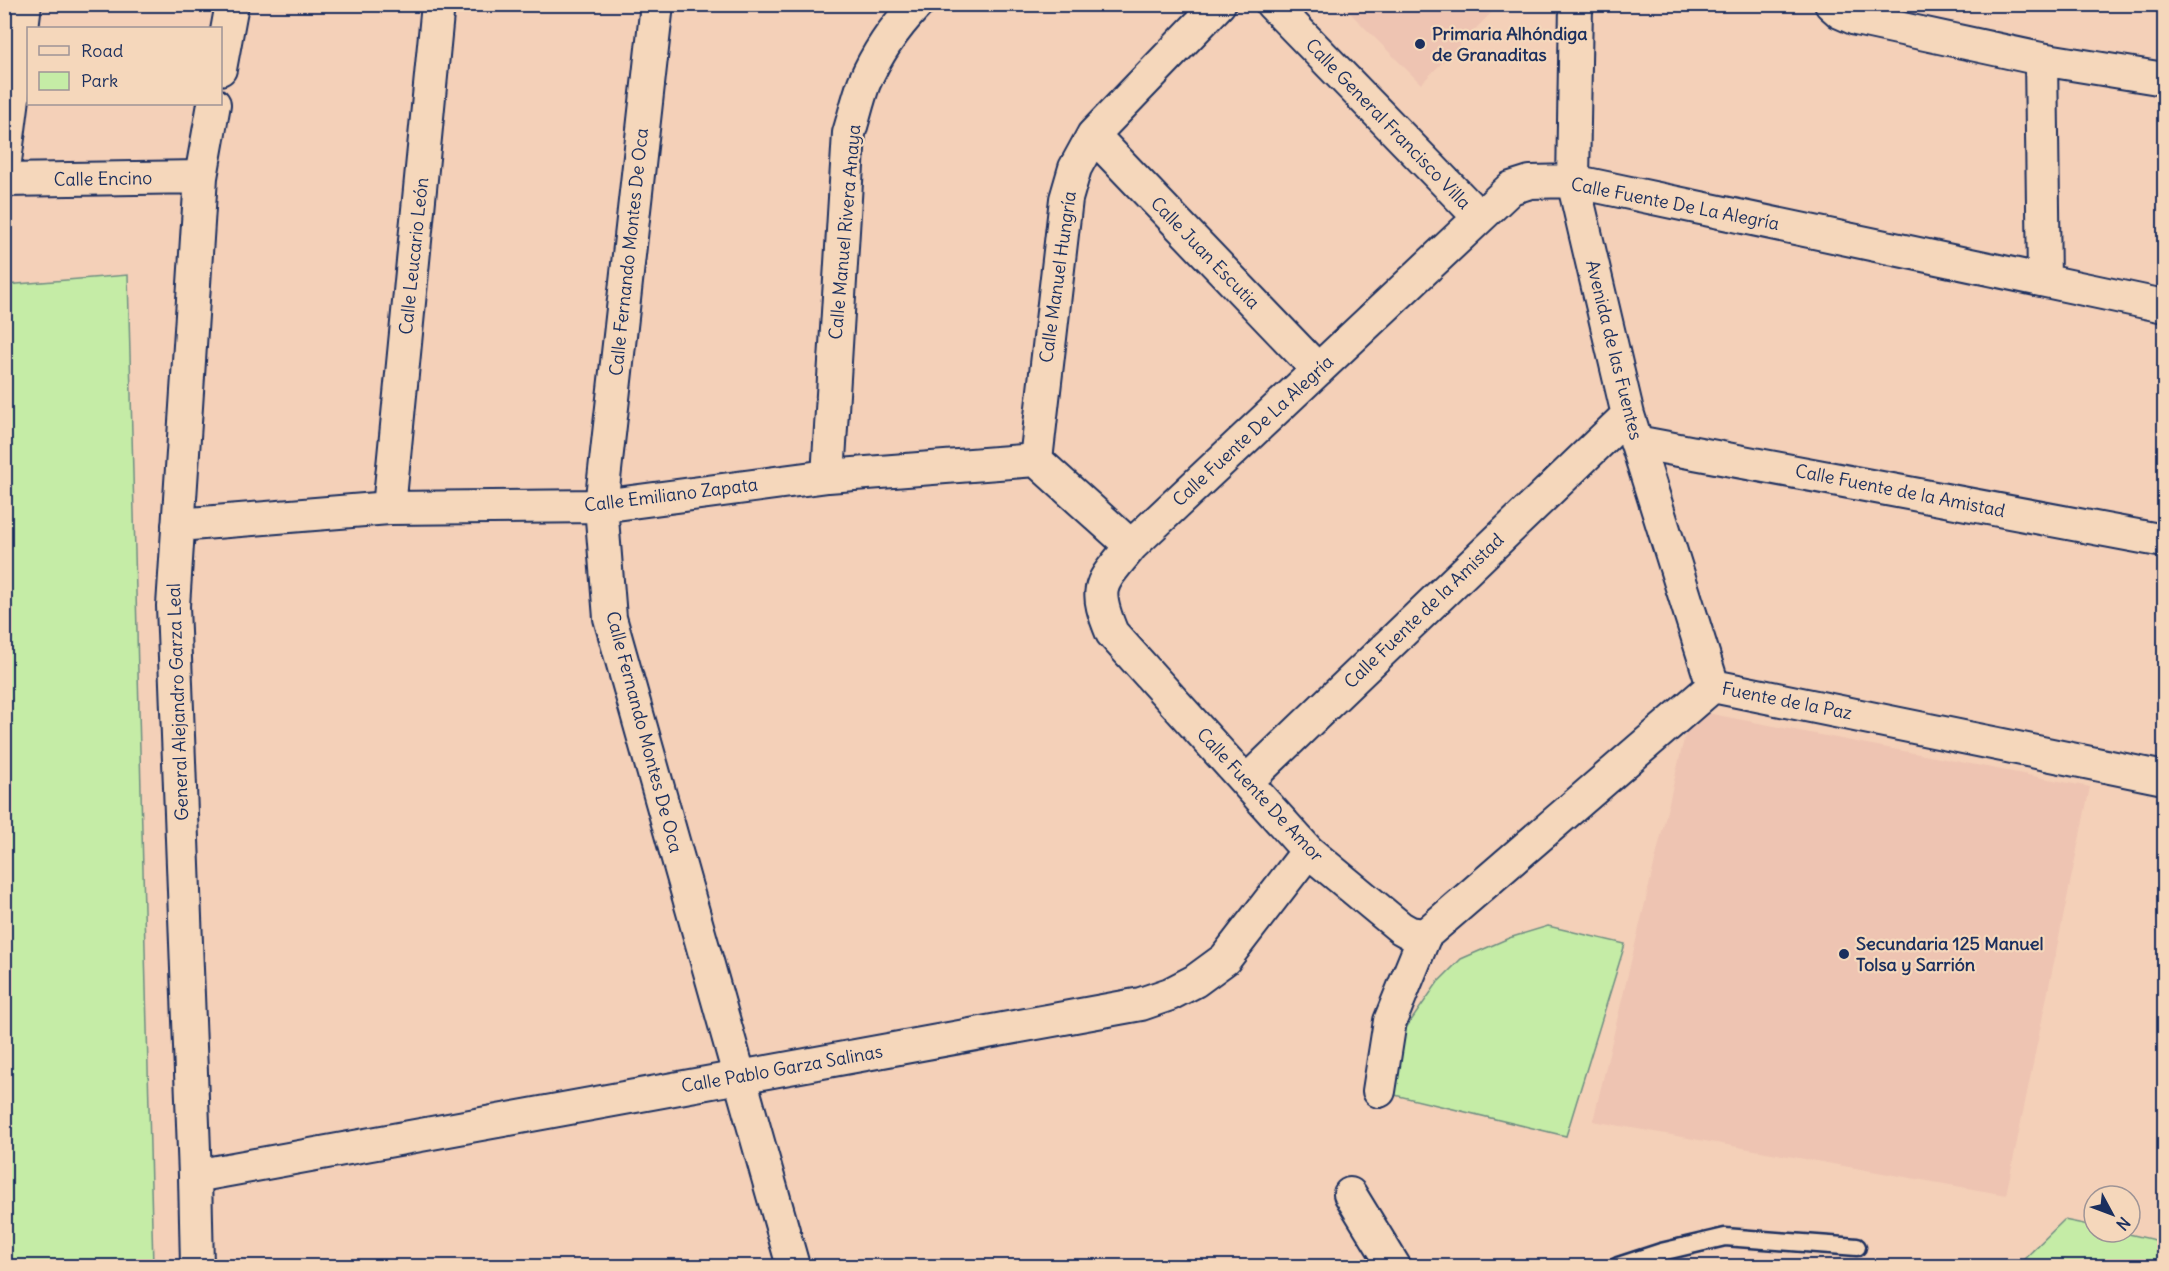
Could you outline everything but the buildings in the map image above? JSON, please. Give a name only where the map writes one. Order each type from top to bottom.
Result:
[{"type":"street","points":[[4,169],[25,4]]},
{"type":"street","points":[[222,58],[232,4]]},
{"type":"street","name":"Calle Leucario León","points":[[389,508],[438,4]]},
{"type":"street","name":"Calle Fernando Montes De Oca","points":[[657,4],[601,506],[610,618],[793,1266]]},
{"type":"street","name":"Calle Manuel Rivera Anaya","points":[[828,476],[849,133],[864,83],[885,46],[906,15],[917,4]]},
{"type":"street","name":"Calle Manuel Hungría","points":[[1036,460],[1066,199],[1075,168],[1093,135],[1219,4]]},
{"type":"street","name":"Calle General Francisco Villa","points":[[1272,4],[1479,217]]},
{"type":"street","name":"Avenida de las Fuentes","points":[[1576,4],[1573,181],[1632,428],[1713,686]]},
{"type":"street","points":[[1831,4],[1840,12],[1856,19],[2041,59],[2164,79]]},
{"type":"street","points":[[2041,59],[2044,280]]},
{"type":"street","name":"General Alejandro Garza Leal","points":[[197,1266],[173,606],[201,177],[214,105]]},
{"type":"street","name":"Calle Juan Escutia","points":[[1093,135],[1318,370]]},
{"type":"street","name":"Calle Encino","points":[[4,180],[201,177]]},
{"type":"street","name":"Calle Fuente De La Alegría","points":[[1112,633],[1104,615],[1101,591],[1103,582],[1131,546],[1479,217],[1511,188],[1530,182],[1573,181],[2164,306]]},
{"type":"street","name":"Calle Fuente de la Amistad","points":[[1245,782],[1632,428],[2164,541]]},
{"type":"street","points":[[1036,460],[1131,546]]},
{"type":"street","name":"Calle Emiliano Zapata","points":[[178,525],[389,508],[601,506],[828,476],[1036,460]]},
{"type":"street","name":"Calle Fuente De Amor","points":[[1112,633],[1308,851],[1401,928],[1410,933],[1425,935]]},
{"type":"street","name":"Fuente de la Paz","points":[[1425,935],[1713,686],[2164,778]]},
{"type":"street","name":"Calle Pablo Garza Salinas","points":[[195,1176],[1141,1004],[1170,994],[1195,981],[1225,959],[1308,851]]},
{"type":"street","points":[[1378,1091],[1390,1021],[1425,935]]},
{"type":"street","points":[[1350,1194],[1394,1266]]},
{"type":"lane","points":[[1618,1266],[1661,1252],[1725,1237],[1857,1247]]},
{"type":"shaded area","name":"Primaria Alhóndiga de Granaditas","points":[[1342,5],[1499,5],[1421,84]]},
{"type":"shaded area","name":"Secundaria 125 Manuel Tolsa y Sarrión","points":[[1691,710],[2090,787],[2006,1195],[1593,1121]]},
{"type":"green space","points":[[128,275],[153,1266],[5,1266],[5,285]]},
{"type":"green space","points":[[1548,926],[1625,944],[1566,1136],[1382,1092],[1385,1058],[1438,982],[1461,959],[1509,938]]},
{"type":"green space","points":[[2064,1220],[2082,1224],[2082,1244],[2142,1244],[2142,1237],[2164,1242],[2164,1266],[2017,1266]]},
{"type":"place","name":"Primaria Alhóndiga de Granaditas","points":[[1420,44]]},
{"type":"place","name":"Secundaria 125 Manuel Tolsa y Sarrión","points":[[1844,954]]}]
